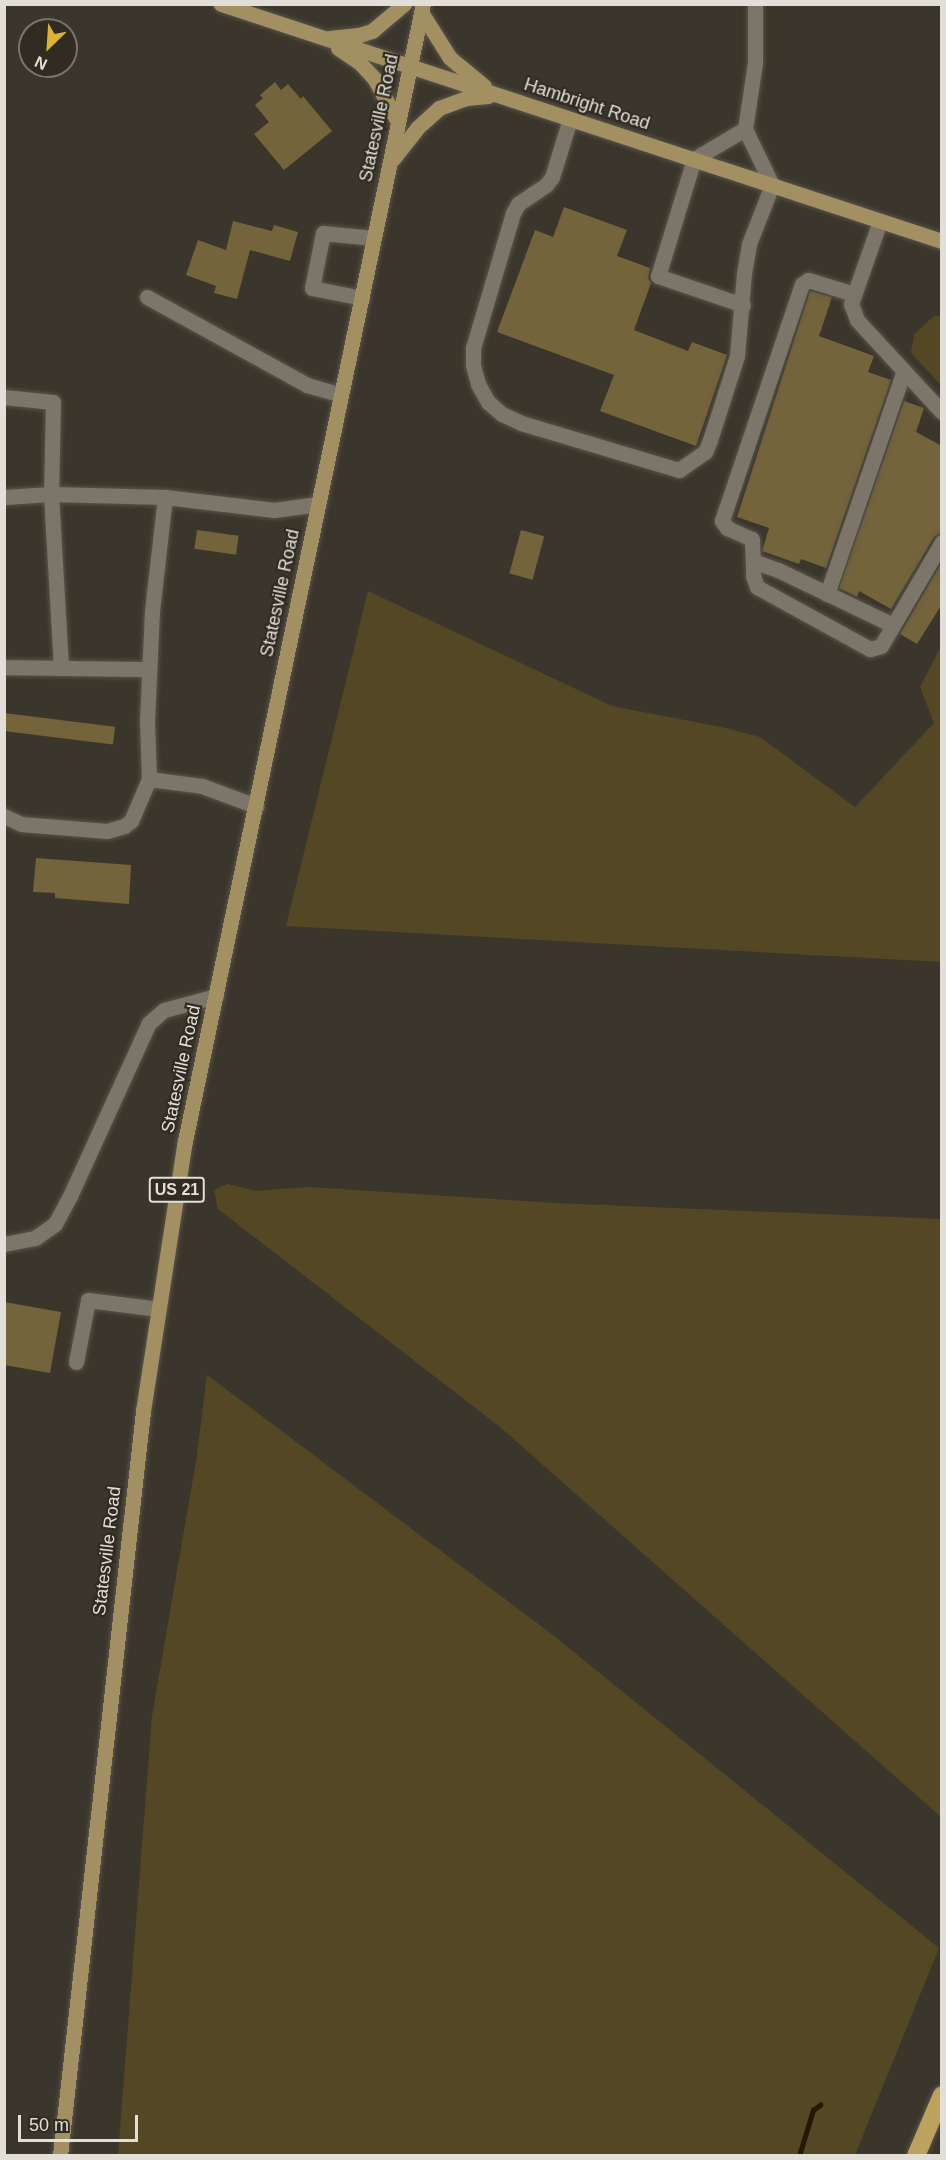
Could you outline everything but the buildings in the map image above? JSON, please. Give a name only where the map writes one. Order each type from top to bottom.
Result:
[{"type":"highway","points":[[916,2156],[942,2095]]},
{"type":"main road","name":"Hambright Road","points":[[221,4],[942,241]]},
{"type":"main road","points":[[323,38],[353,36],[372,31],[404,4]]},
{"type":"main road","points":[[422,8],[450,58],[469,76],[499,96]]},
{"type":"main road","name":"Statesville Road","points":[[60,2156],[117,1632],[158,1309],[185,1141],[422,8]]},
{"type":"main road","points":[[323,38],[367,70],[398,122]]},
{"type":"main road","points":[[390,164],[417,128],[440,108],[466,98],[499,96]]},
{"type":"street","points":[[570,119],[552,177],[546,185],[518,204],[513,213],[472,348],[473,365],[478,384],[488,402],[502,414],[521,423],[679,470],[705,452],[710,440],[737,356],[744,273],[749,244],[772,185],[744,129],[755,63],[755,4]]},
{"type":"street","points":[[743,305],[658,276],[694,159],[744,129]]},
{"type":"street","points":[[880,221],[851,304],[857,320],[942,412]]},
{"type":"street","points":[[362,298],[312,288],[323,233],[374,238]]},
{"type":"street","points":[[854,294],[808,280],[802,284],[722,521],[727,528],[752,539],[757,587],[870,649],[881,646],[942,542]]},
{"type":"street","points":[[147,297],[307,385],[341,395]]},
{"type":"street","points":[[827,594],[904,371]]},
{"type":"street","points":[[4,397],[53,402],[51,494],[61,668]]},
{"type":"street","points":[[4,497],[51,494],[165,497],[274,510],[319,504]]},
{"type":"street","points":[[4,816],[21,824],[106,831],[124,826],[131,821],[149,779],[149,669],[155,567],[165,497]]},
{"type":"street","points":[[753,561],[778,570],[893,625]]},
{"type":"street","points":[[4,667],[149,669]]},
{"type":"street","points":[[149,779],[202,786],[256,806]]},
{"type":"street","points":[[4,1244],[35,1238],[55,1224],[149,1023],[164,1010],[216,996]]},
{"type":"street","points":[[76,1362],[88,1300],[158,1309]]},
{"type":"shaded area","points":[[942,315],[941,385],[911,353],[914,334],[933,317]]},
{"type":"shaded area","points":[[368,591],[612,706],[726,728],[760,737],[855,807],[934,723],[920,687],[941,646],[941,962],[286,926]]},
{"type":"shaded area","points":[[227,1184],[257,1191],[308,1187],[555,1203],[941,1219],[941,1817],[500,1427],[218,1209],[214,1190]]},
{"type":"shaded area","points":[[207,1375],[549,1632],[939,1948],[855,2155],[118,2155],[152,1716],[197,1455]]},
{"type":"waterway","points":[[799,2156],[813,2110],[820,2105]]}]
